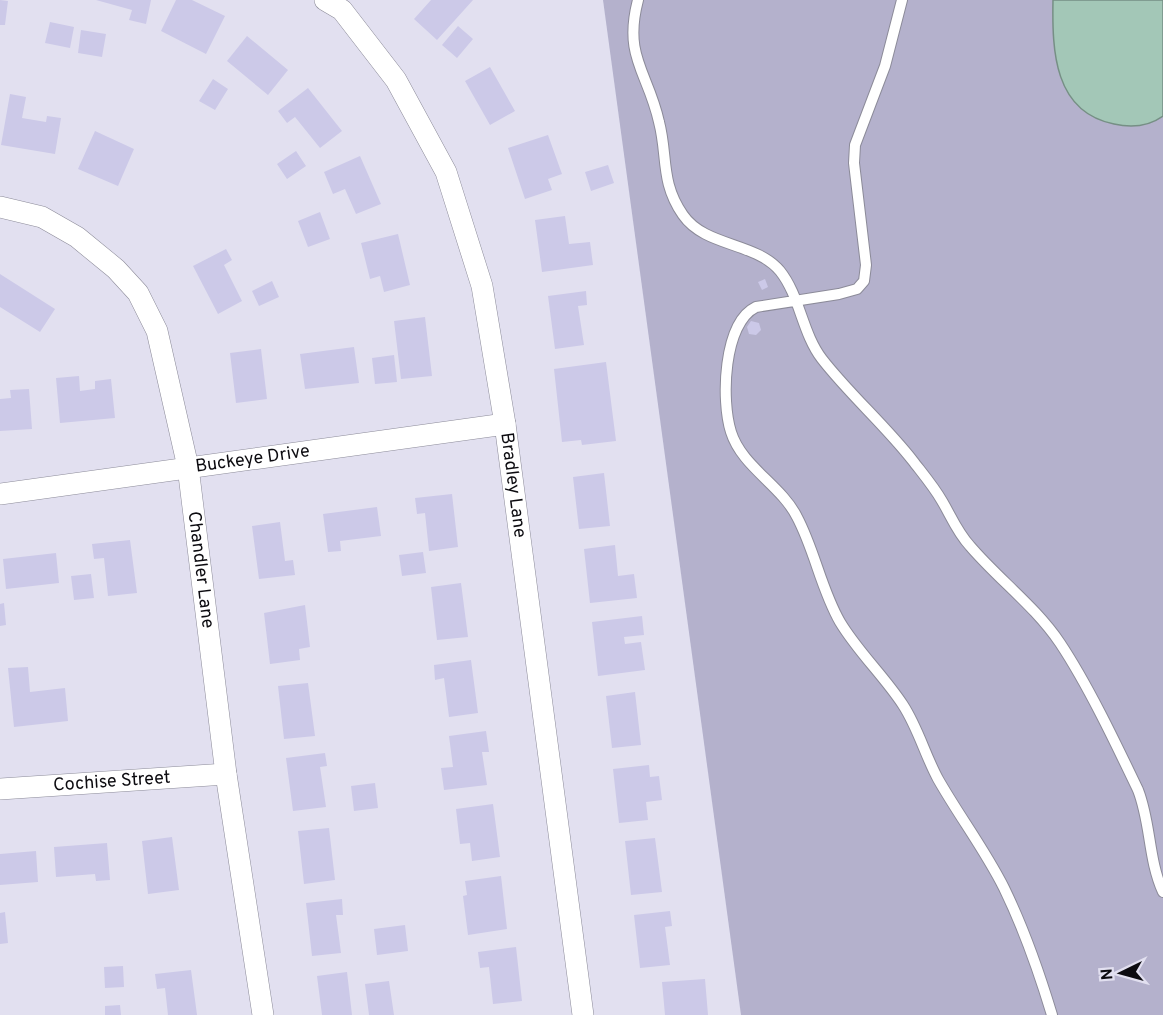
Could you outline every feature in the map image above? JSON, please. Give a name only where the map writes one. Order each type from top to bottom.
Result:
[{"type":"street","name":"Bradley Lane","points":[[339,3],[396,80],[447,172],[482,286],[505,424],[583,1015]]},
{"type":"street","name":"Chandler Lane","points":[[0,207],[42,217],[77,237],[116,269],[138,293],[157,331],[188,467],[226,774],[263,1015]]},
{"type":"street","name":"Buckeye Drive","points":[[0,494],[505,424]]},
{"type":"street","name":"Cochise Street","points":[[0,789],[226,774]]},
{"type":"lane","points":[[638,0],[632,35],[634,56],[658,115],[665,172],[687,221],[698,229],[772,263],[782,274],[806,333],[821,357],[854,399],[914,462],[940,498],[970,547],[1025,600],[1061,644],[1138,790],[1145,809],[1154,863],[1163,892]]},
{"type":"lane","points":[[902,0],[889,54],[857,135],[854,155],[866,265],[864,282],[849,292],[756,307],[743,316],[736,326],[726,383],[727,410],[733,438],[741,452],[788,502],[798,519],[823,588],[840,622],[909,714],[937,777],[1004,888],[1035,961],[1052,1015]]},
{"type":"shaded area","points":[[603,0],[1163,0],[1163,1015],[741,1015]]},
{"type":"shaded area","points":[[1053,0],[1163,0],[1163,116],[1146,124],[1120,125],[1094,117],[1079,107],[1068,93],[1056,58]]},
{"type":"building","points":[[0,0],[8,1],[5,25],[0,25]]},
{"type":"building","points":[[96,0],[151,0],[146,24],[129,20],[132,10]]},
{"type":"building","points":[[176,0],[192,0],[225,16],[206,54],[161,31]]},
{"type":"building","points":[[431,0],[473,0],[437,40],[414,19]]},
{"type":"building","points":[[50,22],[74,27],[70,48],[45,43]]},
{"type":"building","points":[[458,26],[473,39],[457,58],[442,45]]},
{"type":"building","points":[[81,30],[106,34],[102,57],[78,53]]},
{"type":"building","points":[[247,36],[288,70],[268,95],[227,61]]},
{"type":"building","points":[[490,67],[515,111],[490,125],[465,81]]},
{"type":"building","points":[[213,79],[228,89],[215,110],[199,101]]},
{"type":"building","points":[[308,88],[342,131],[320,148],[295,117],[287,123],[278,111]]},
{"type":"building","points":[[10,94],[26,97],[22,118],[46,122],[47,116],[61,118],[55,154],[1,145]]},
{"type":"building","points":[[95,131],[134,149],[118,186],[78,169]]},
{"type":"building","points":[[548,135],[562,174],[548,179],[552,190],[525,199],[508,148]]},
{"type":"building","points":[[296,151],[306,166],[287,179],[277,164]]},
{"type":"building","points":[[360,156],[381,204],[356,214],[345,189],[333,194],[324,172]]},
{"type":"building","points":[[608,165],[614,183],[591,191],[585,172]]},
{"type":"building","points":[[320,212],[330,239],[308,247],[298,221]]},
{"type":"building","points":[[565,216],[569,244],[590,242],[593,265],[542,272],[535,220]]},
{"type":"building","points":[[398,234],[410,285],[384,292],[380,276],[370,279],[361,243]]},
{"type":"building","points":[[226,249],[232,260],[224,265],[242,301],[218,314],[193,266]]},
{"type":"building","points":[[0,274],[55,309],[40,332],[0,307]]},
{"type":"building","points":[[765,279],[768,287],[762,290],[758,282]]},
{"type":"building","points":[[272,281],[279,297],[259,306],[252,291]]},
{"type":"building","points":[[586,291],[587,305],[578,306],[584,345],[555,349],[548,296]]},
{"type":"building","points":[[425,317],[432,376],[401,379],[394,321]]},
{"type":"building","points":[[751,321],[759,323],[761,330],[756,335],[749,334],[747,327]]},
{"type":"building","points":[[354,347],[359,383],[305,389],[300,354]]},
{"type":"building","points":[[261,349],[267,399],[236,403],[230,353]]},
{"type":"building","points":[[394,355],[397,382],[375,384],[372,358]]},
{"type":"building","points":[[606,362],[616,441],[582,445],[581,440],[562,442],[554,369]]},
{"type":"building","points":[[79,376],[80,391],[95,389],[95,381],[111,379],[115,418],[60,423],[56,378]]},
{"type":"building","points":[[29,389],[32,429],[0,431],[0,399],[11,398],[10,390]]},
{"type":"building","points":[[604,473],[610,526],[579,529],[573,477]]},
{"type":"building","points":[[452,494],[458,547],[429,551],[425,513],[417,514],[415,498]]},
{"type":"building","points":[[377,507],[381,536],[340,541],[341,551],[328,552],[323,514]]},
{"type":"building","points":[[280,522],[285,561],[293,560],[295,575],[259,579],[252,526]]},
{"type":"building","points":[[130,540],[137,593],[108,596],[104,558],[94,559],[92,544]]},
{"type":"building","points":[[615,545],[618,576],[634,574],[637,598],[590,603],[584,549]]},
{"type":"building","points":[[423,552],[426,573],[402,576],[399,555]]},
{"type":"building","points":[[56,553],[59,583],[6,589],[3,559]]},
{"type":"building","points":[[91,574],[94,598],[74,600],[71,576]]},
{"type":"building","points":[[461,583],[468,637],[437,640],[431,587]]},
{"type":"building","points":[[4,603],[6,625],[0,626],[0,604]]},
{"type":"building","points":[[305,605],[310,647],[299,649],[300,660],[270,664],[264,613]]},
{"type":"building","points":[[642,616],[644,635],[624,637],[625,644],[641,642],[645,670],[598,676],[592,622]]},
{"type":"building","points":[[471,660],[478,713],[449,717],[444,678],[435,680],[434,665]]},
{"type":"building","points":[[28,667],[30,692],[65,688],[68,721],[14,727],[8,668]]},
{"type":"building","points":[[308,683],[315,736],[284,739],[278,686]]},
{"type":"building","points":[[635,692],[641,745],[612,748],[606,696]]},
{"type":"building","points":[[486,731],[489,752],[482,752],[487,785],[444,790],[441,768],[453,767],[449,736]]},
{"type":"building","points":[[325,753],[327,766],[320,767],[326,807],[293,811],[286,758]]},
{"type":"building","points":[[649,765],[650,777],[659,776],[662,800],[646,802],[648,820],[619,823],[613,769]]},
{"type":"building","points":[[375,783],[378,808],[354,811],[351,786]]},
{"type":"building","points":[[493,804],[500,857],[472,861],[470,843],[460,844],[456,809]]},
{"type":"building","points":[[329,828],[335,880],[304,884],[298,831]]},
{"type":"building","points":[[172,837],[179,890],[148,894],[142,841]]},
{"type":"building","points":[[655,838],[662,892],[631,895],[625,841]]},
{"type":"building","points":[[107,843],[110,880],[96,881],[95,874],[56,877],[54,847]]},
{"type":"building","points":[[36,851],[38,882],[0,885],[0,854]]},
{"type":"building","points":[[501,876],[507,929],[468,935],[463,896],[467,895],[465,881]]},
{"type":"building","points":[[342,899],[343,915],[336,915],[341,953],[312,956],[306,903]]},
{"type":"building","points":[[670,911],[672,926],[665,927],[670,965],[640,968],[634,915]]},
{"type":"building","points":[[5,912],[8,943],[0,944],[0,913]]},
{"type":"building","points":[[405,925],[408,951],[377,955],[374,929]]},
{"type":"building","points":[[516,947],[522,1001],[493,1004],[489,967],[480,968],[478,952]]},
{"type":"building","points":[[123,966],[124,987],[105,988],[104,967]]},
{"type":"building","points":[[191,970],[197,1015],[168,1015],[165,988],[157,989],[155,974]]},
{"type":"building","points":[[347,972],[352,1015],[322,1015],[317,976]]},
{"type":"building","points":[[705,979],[708,1015],[665,1015],[662,982]]},
{"type":"building","points":[[389,981],[394,1015],[369,1015],[365,984]]},
{"type":"building","points":[[120,1005],[121,1015],[105,1015],[105,1006]]}]
